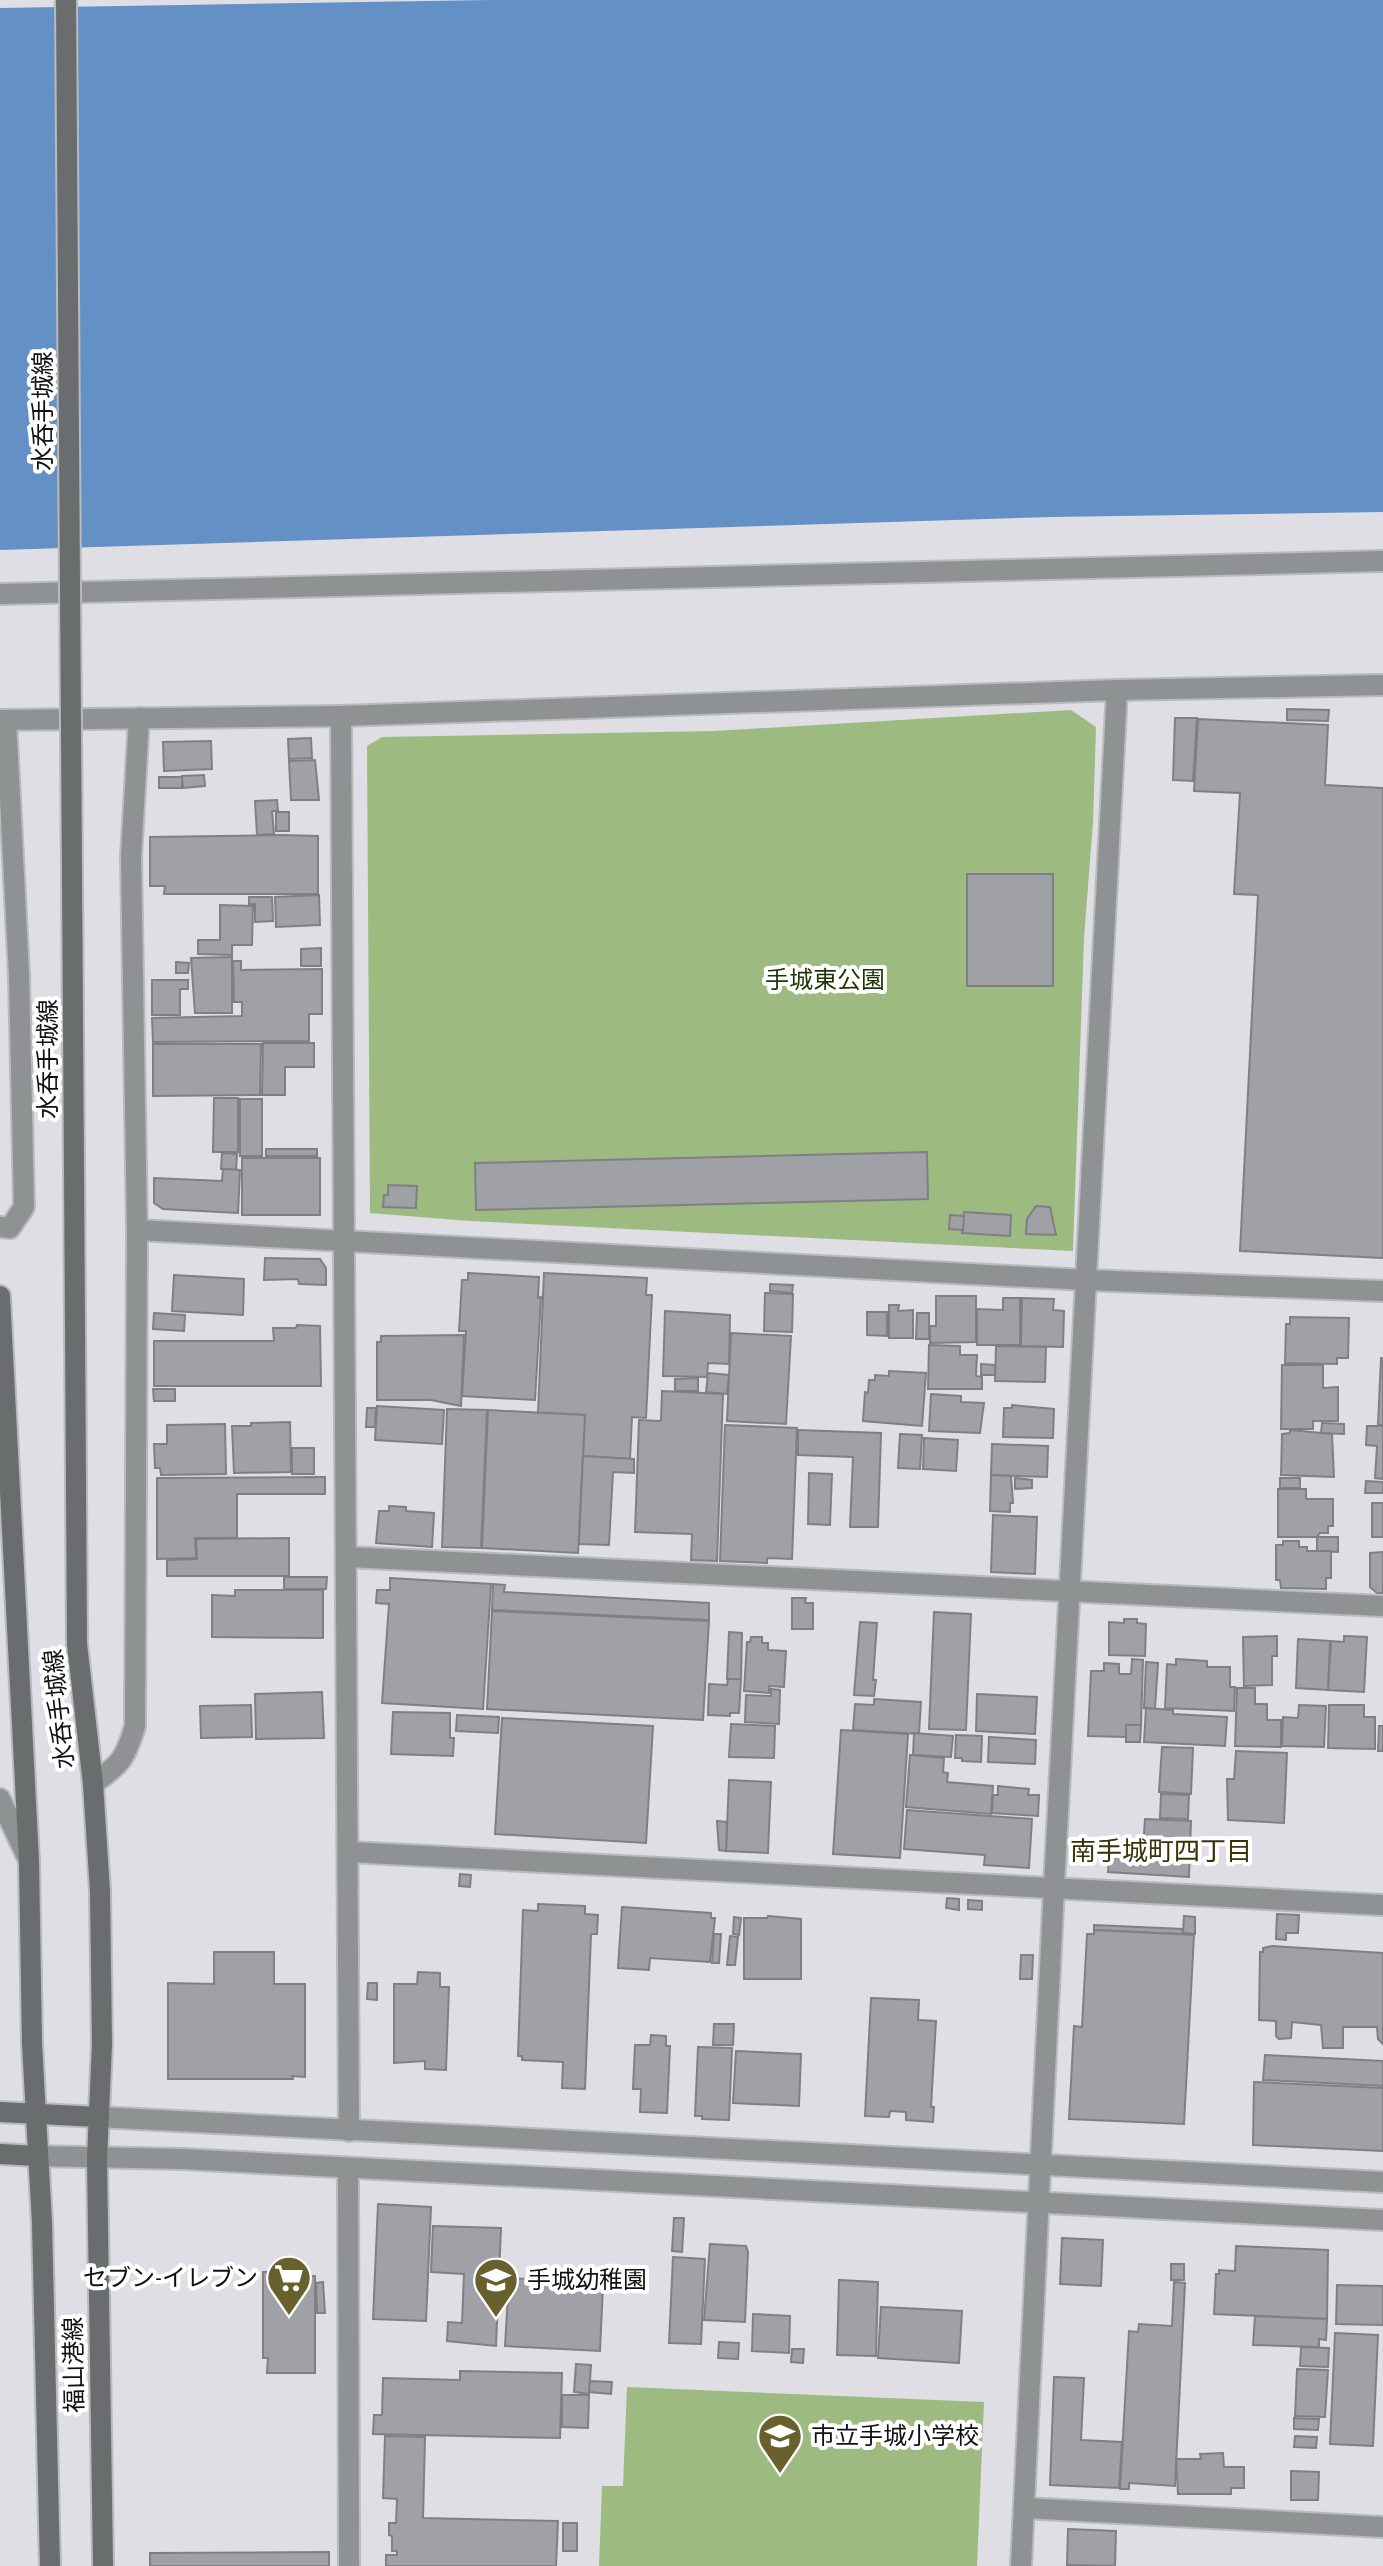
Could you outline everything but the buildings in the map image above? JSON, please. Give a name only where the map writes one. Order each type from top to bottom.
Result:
[{"type":"main road","name":"水呑手城線","points":[[66,0],[77,1644],[93,1784],[100,1891],[102,2044],[98,2117]]},
{"type":"main road","name":"水呑手城線","points":[[0,1296],[29,1861],[36,2156]]},
{"type":"main road","points":[[0,2112],[98,2117]]},
{"type":"main road","name":"福山港線","points":[[98,2117],[103,2566]]},
{"type":"main road","points":[[0,2154],[36,2156]]},
{"type":"main road","name":"福山港線","points":[[36,2156],[42,2223],[50,2566]]},
{"type":"street","points":[[0,594],[1383,561]]},
{"type":"street","points":[[0,1227],[10,1228],[24,1207],[19,975],[3,720],[341,716],[1117,690],[1383,685]]},
{"type":"street","points":[[1021,2566],[1117,690]]},
{"type":"street","points":[[341,716],[349,2131]]},
{"type":"street","points":[[93,1784],[120,1764],[129,1749],[135,1726],[137,1230],[131,857],[139,718]]},
{"type":"street","points":[[137,1230],[1086,1280],[1383,1291]]},
{"type":"street","points":[[347,1557],[1383,1606]]},
{"type":"street","points":[[0,1799],[29,1861]]},
{"type":"street","points":[[349,1852],[1383,1905]]},
{"type":"street","points":[[98,2117],[1383,2182]]},
{"type":"street","points":[[36,2156],[182,2159],[348,2170],[1383,2220]]},
{"type":"street","points":[[348,2170],[349,2566]]},
{"type":"street","points":[[1024,2508],[1383,2527]]},
{"type":"green space","name":"手城東公園","points":[[1071,710],[1096,727],[1084,938],[1073,1251],[470,1221],[370,1213],[367,746],[382,737],[713,731]]},
{"type":"green space","name":"市立手城小学校","points":[[627,2387],[984,2402],[977,2566],[599,2566],[602,2486],[623,2486]]},
{"type":"water","points":[[489,0],[1383,0],[1383,512],[1051,517],[0,550],[0,8]]},
{"type":"place","name":"セブン-イレブン","points":[[289,2317]]},
{"type":"place","name":"手城幼稚園","points":[[496,2319]]},
{"type":"place","name":"市立手城小学校","points":[[780,2475]]},
{"type":"district","name":"南手城町四丁目","points":[[1161,1851]]}]
